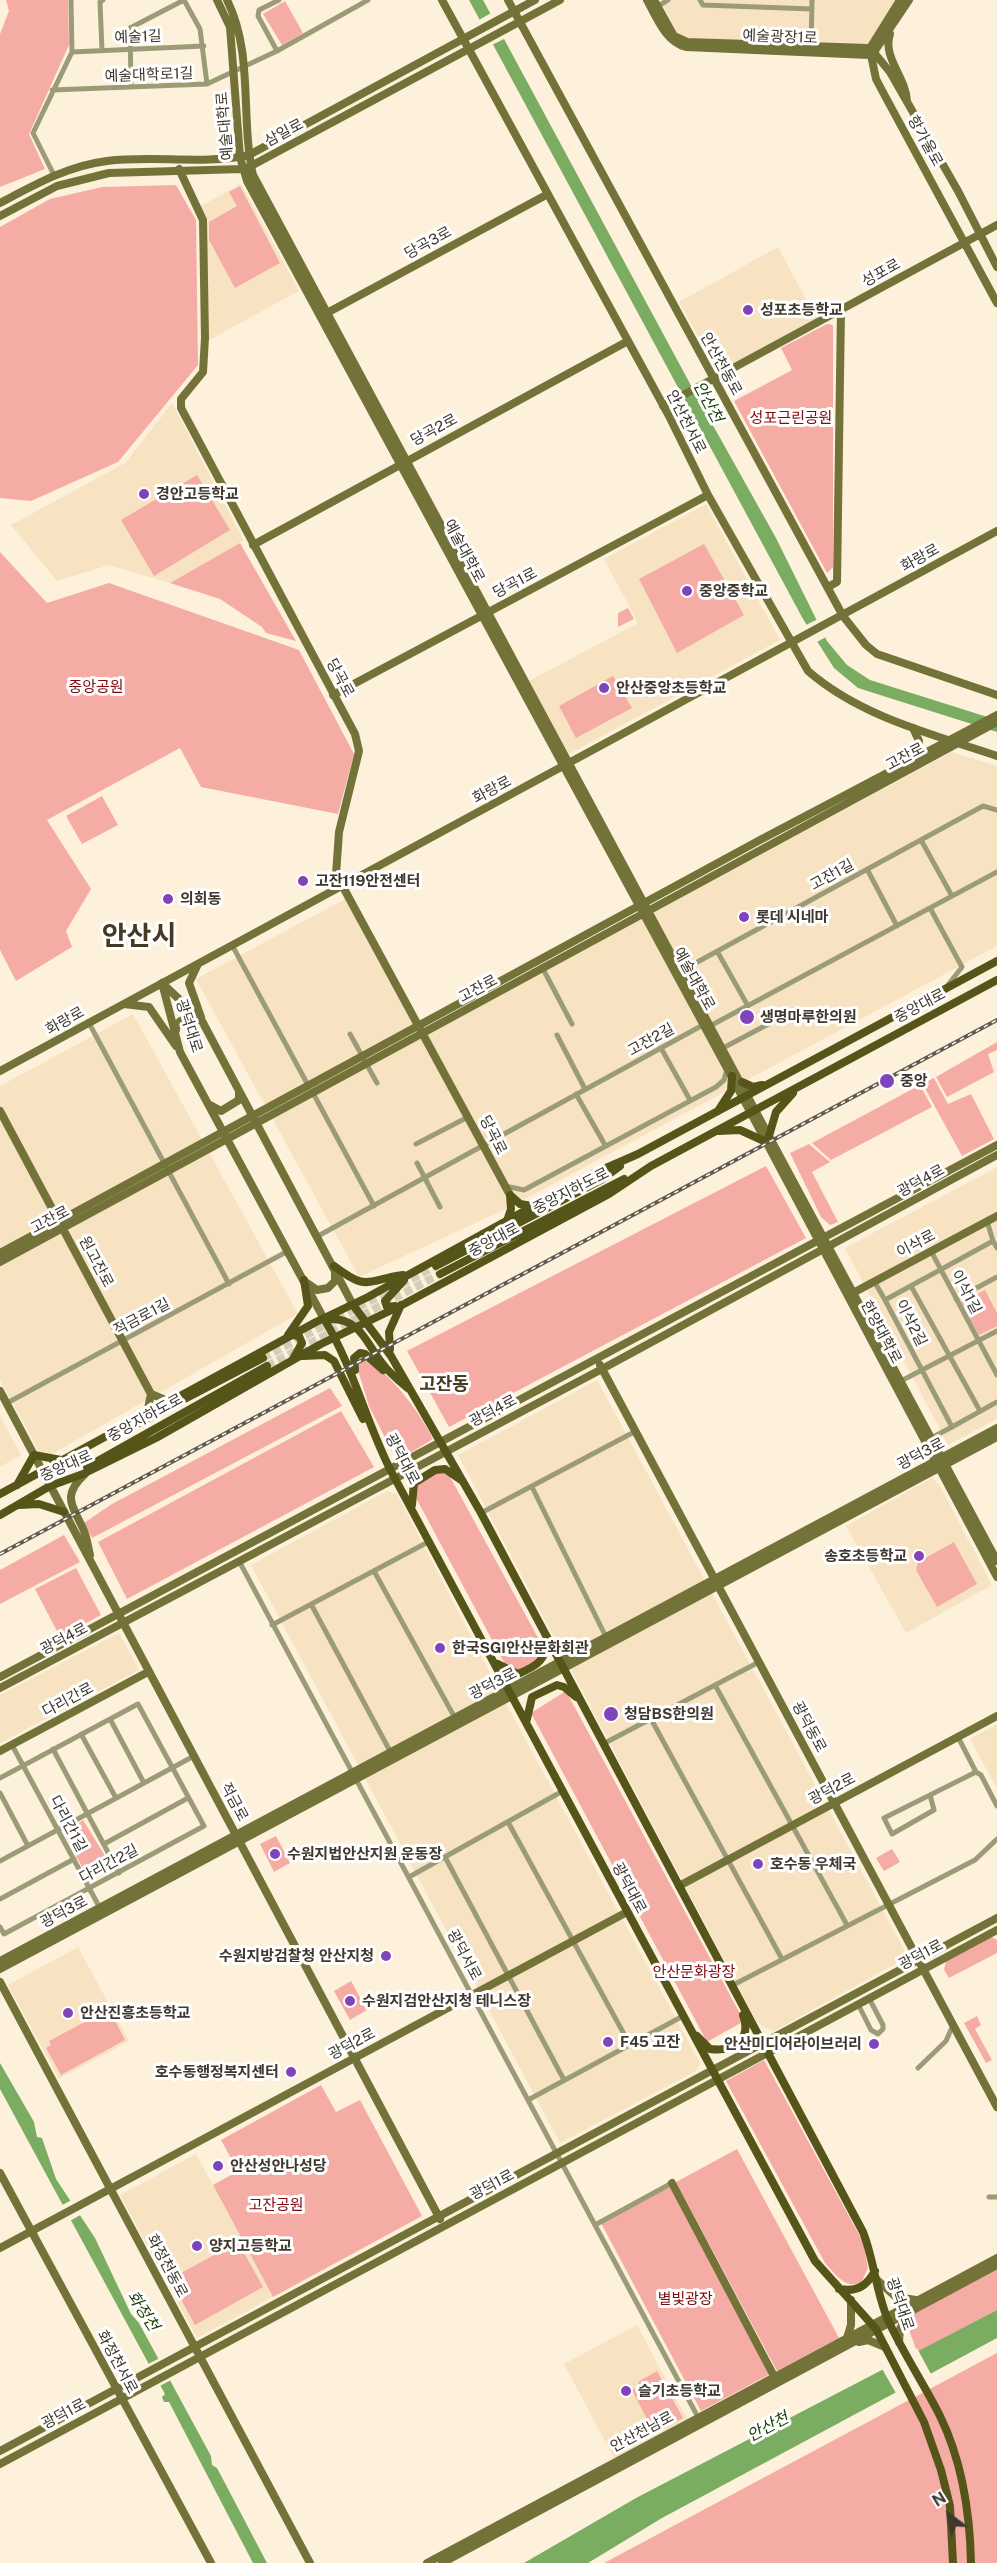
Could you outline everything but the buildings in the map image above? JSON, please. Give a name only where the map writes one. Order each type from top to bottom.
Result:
[{"type":"main road","name":"중앙대로","points":[[0,1494],[114,1434],[168,1401],[353,1305],[590,1175],[638,1154],[997,961]]},
{"type":"main road","name":"중앙대로","points":[[0,1515],[50,1486],[87,1473],[281,1369],[335,1336],[402,1305],[609,1194],[651,1166],[997,980]]},
{"type":"main road","points":[[717,1112],[731,1091],[730,1072]]},
{"type":"main road","points":[[741,1082],[760,1086],[787,1075]]},
{"type":"main road","points":[[715,1131],[740,1130],[767,1138],[776,1112],[799,1087]]},
{"type":"main road","name":"중앙지하도로","points":[[638,1154],[601,1180],[438,1270],[651,1166]]},
{"type":"main road","points":[[510,1195],[520,1204],[533,1206]]},
{"type":"main road","points":[[507,1221],[511,1209],[510,1195]]},
{"type":"main road","points":[[334,1266],[353,1280],[363,1283],[376,1283],[392,1276],[409,1274]]},
{"type":"main road","points":[[402,1305],[389,1307],[384,1302],[409,1274]]},
{"type":"main road","points":[[289,1337],[308,1306],[304,1280]]},
{"type":"main road","name":"광덕대로","points":[[353,1305],[368,1322],[391,1356],[464,1482],[863,2232],[888,2320],[941,2417],[957,2462],[965,2492],[971,2563]]},
{"type":"main road","points":[[391,1356],[389,1332],[402,1305]]},
{"type":"main road","points":[[324,1319],[334,1318],[356,1327],[391,1375]]},
{"type":"main road","name":"광덕대로","points":[[324,1319],[356,1378],[370,1426],[390,1469],[412,1506],[512,1693],[561,1791],[815,2261],[874,2327],[913,2401],[941,2470],[950,2506],[953,2563]]},
{"type":"main road","points":[[281,1369],[296,1357],[303,1343],[299,1336],[289,1337]]},
{"type":"main road","points":[[356,1378],[354,1358],[360,1353],[365,1354],[413,1393]]},
{"type":"main road","points":[[303,1356],[325,1355],[334,1360],[363,1418],[370,1426]]},
{"type":"main road","name":"중앙지하도로","points":[[68,1478],[265,1362],[147,1421],[114,1434]]},
{"type":"main road","points":[[16,1485],[34,1455],[46,1460],[64,1460]]},
{"type":"main road","points":[[412,1506],[414,1483],[435,1470],[445,1468],[464,1482]]},
{"type":"main road","points":[[19,1505],[39,1504],[64,1512]]},
{"type":"main road","points":[[495,1662],[512,1672],[522,1672],[543,1658],[547,1636]]},
{"type":"main road","points":[[527,1723],[529,1702],[552,1686],[564,1687],[579,1699]]},
{"type":"main road","points":[[688,2027],[710,2049],[724,2049],[740,2041],[747,2031],[739,1999]]},
{"type":"main road","points":[[839,2289],[852,2291],[863,2287],[876,2275]]},
{"type":"street","points":[[54,175],[33,134],[72,52],[71,0]]},
{"type":"street","points":[[102,51],[100,2],[104,0]]},
{"type":"street","points":[[131,87],[130,28],[184,0],[200,29],[204,46],[207,84]]},
{"type":"street","name":"예술대학로","points":[[217,0],[230,27],[242,169],[325,315]]},
{"type":"street","name":"예술대학로","points":[[227,0],[239,28],[244,68],[249,155],[254,175],[403,462],[730,1072],[746,1097]]},
{"type":"street","points":[[277,51],[258,16],[260,10],[279,0]]},
{"type":"street","name":"예술대학로1길","points":[[52,90],[207,84],[277,51],[368,0]]},
{"type":"street","name":"안산천서로","points":[[442,0],[663,406],[708,495],[808,671],[831,691],[872,712],[949,741],[959,740],[997,756]]},
{"type":"street","name":"안산천동로","points":[[508,0],[515,24],[714,379],[843,616],[866,645],[877,654],[997,695]]},
{"type":"street","name":"삼일로","points":[[0,203],[54,175],[82,165],[109,161],[240,158],[249,155],[535,0]]},
{"type":"street","name":"삼일로","points":[[0,216],[57,186],[83,178],[109,173],[179,169],[242,169],[251,166],[560,0]]},
{"type":"street","name":"예술광장1로","points":[[647,0],[655,5],[675,36],[687,42],[871,52]]},
{"type":"street","points":[[655,5],[668,0]]},
{"type":"street","points":[[700,0],[703,5],[812,9]]},
{"type":"street","points":[[811,49],[812,0]]},
{"type":"street","points":[[871,52],[900,0]]},
{"type":"street","points":[[871,52],[894,23],[908,0]]},
{"type":"street","name":"항가울로","points":[[894,23],[887,47],[905,84],[907,102]]},
{"type":"street","name":"예술1길","points":[[72,52],[204,46]]},
{"type":"street","name":"항가울로","points":[[871,52],[890,72],[997,267]]},
{"type":"street","name":"항가울로","points":[[871,52],[885,96],[997,303]]},
{"type":"street","name":"당곡로","points":[[179,169],[203,220],[205,338],[203,372],[181,399],[181,408],[355,734],[358,751],[336,852],[336,874],[341,886],[510,1195]]},
{"type":"street","name":"당곡3로","points":[[325,315],[548,194]]},
{"type":"street","name":"성포로","points":[[663,406],[997,225]]},
{"type":"street","points":[[828,587],[837,582],[841,310]]},
{"type":"street","name":"당곡2로","points":[[253,545],[628,341]]},
{"type":"street","name":"당곡1로","points":[[333,694],[708,495]]},
{"type":"street","name":"화랑로","points":[[0,1071],[833,622],[997,531]]},
{"type":"street","points":[[959,740],[997,715]]},
{"type":"street","name":"고잔로","points":[[644,909],[959,740],[968,738],[997,722]]},
{"type":"street","points":[[913,728],[919,741],[913,760]]},
{"type":"street","name":"고잔로","points":[[0,1262],[61,1225],[541,966],[949,741]]},
{"type":"street","name":"고잔1길","points":[[681,971],[982,806],[997,810]]},
{"type":"street","points":[[921,840],[952,896]]},
{"type":"street","points":[[867,869],[897,926]]},
{"type":"street","name":"고잔2길","points":[[318,1236],[661,1048],[748,1006],[997,872]]},
{"type":"street","points":[[930,908],[962,967],[945,988]]},
{"type":"street","name":"예술대학로","points":[[644,909],[681,971],[706,1025],[723,1048],[741,1082],[746,1097]]},
{"type":"street","points":[[232,945],[374,1206]]},
{"type":"street","points":[[717,951],[748,1006]]},
{"type":"street","points":[[199,963],[189,983],[202,1021]]},
{"type":"street","points":[[541,966],[572,1024]]},
{"type":"street","name":"광덕대로","points":[[162,983],[202,1021],[353,1305]]},
{"type":"street","name":"광덕대로","points":[[162,983],[180,1052],[324,1319]]},
{"type":"street","points":[[123,1004],[148,1007],[180,1052]]},
{"type":"street","points":[[723,1048],[795,1010]]},
{"type":"street","points":[[176,1035],[177,1024],[183,1018],[191,1017],[202,1021]]},
{"type":"street","points":[[89,1023],[229,1284]]},
{"type":"street","points":[[350,1034],[378,1083]]},
{"type":"street","points":[[557,1035],[585,1089]]},
{"type":"street","points":[[661,1048],[690,1100]]},
{"type":"street","points":[[505,1186],[524,1190],[721,1083],[730,1072]]},
{"type":"street","points":[[209,1104],[221,1111],[236,1104],[240,1095],[238,1089]]},
{"type":"street","points":[[576,1094],[604,1145]]},
{"type":"street","name":"한양대학로","points":[[746,1097],[941,1463],[997,1561]]},
{"type":"street","name":"원고잔로","points":[[0,1111],[151,1394]]},
{"type":"street","points":[[416,1144],[468,1117]]},
{"type":"street","name":"광덕4로","points":[[0,1677],[997,1145]]},
{"type":"street","name":"광덕4로","points":[[0,1688],[602,1369],[997,1155]]},
{"type":"street","points":[[417,1163],[440,1207]]},
{"type":"street","name":"이삭로","points":[[850,1294],[997,1216]]},
{"type":"street","points":[[987,1221],[997,1248]]},
{"type":"street","name":"고잔로","points":[[0,1253],[61,1225]]},
{"type":"street","name":"이삭2길","points":[[952,1427],[885,1300],[993,1241]]},
{"type":"street","name":"적금로1길","points":[[7,1403],[288,1251]]},
{"type":"street","name":"이삭1길","points":[[931,1251],[978,1341],[995,1366],[997,1375]]},
{"type":"street","points":[[304,1280],[317,1290],[327,1288],[335,1281],[334,1266]]},
{"type":"street","points":[[956,1299],[997,1277]]},
{"type":"street","points":[[874,1281],[885,1300]]},
{"type":"street","points":[[911,1286],[980,1412]]},
{"type":"street","points":[[898,1383],[997,1331]]},
{"type":"street","name":"광덕동로","points":[[597,1360],[997,2107]]},
{"type":"street","name":"한양대학로","points":[[898,1383],[932,1438],[941,1463],[997,1577]]},
{"type":"street","name":"적금로","points":[[0,1390],[444,2226]]},
{"type":"street","points":[[147,1413],[151,1394],[168,1401]]},
{"type":"street","points":[[932,1438],[997,1402]]},
{"type":"street","name":"광덕3로","points":[[941,1463],[997,1428]]},
{"type":"street","points":[[481,1513],[636,1431]]},
{"type":"street","name":"광덕3로","points":[[0,1969],[102,1911],[716,1582],[941,1463],[997,1437]]},
{"type":"street","points":[[87,1473],[76,1483],[71,1498],[71,1507],[81,1525],[92,1565]]},
{"type":"street","points":[[532,1487],[606,1637]]},
{"type":"street","points":[[272,1625],[429,1541]]},
{"type":"street","name":"광덕서로","points":[[239,1561],[700,2420]]},
{"type":"street","points":[[374,1571],[455,1718]]},
{"type":"street","name":"광덕3로","points":[[562,1665],[606,1637],[716,1582]]},
{"type":"street","points":[[311,1604],[391,1753]]},
{"type":"street","points":[[603,1744],[759,1662]]},
{"type":"street","name":"다리간로","points":[[0,1751],[148,1672]]},
{"type":"street","points":[[715,1685],[847,1925]]},
{"type":"street","name":"광덕3로","points":[[355,1776],[391,1753],[455,1718],[512,1693]]},
{"type":"street","name":"다리간2길","points":[[0,1778],[138,1704],[204,1827],[4,1934],[0,1927]]},
{"type":"street","name":"광덕2로","points":[[679,1886],[997,1716]]},
{"type":"street","points":[[110,1719],[144,1783]]},
{"type":"street","points":[[651,1719],[782,1959]]},
{"type":"street","points":[[81,1734],[116,1798]]},
{"type":"street","points":[[958,1737],[997,1806]]},
{"type":"street","name":"다리간1길","points":[[12,1745],[102,1911]]},
{"type":"street","points":[[53,1749],[119,1873]]},
{"type":"street","points":[[0,1861],[194,1756]]},
{"type":"street","points":[[930,1795],[934,1810],[891,1834],[884,1818],[930,1795],[976,1772]]},
{"type":"street","points":[[409,1877],[561,1791]]},
{"type":"street","points":[[0,1793],[28,1846]]},
{"type":"street","name":"다리간2길","points":[[104,1844],[188,1798]]},
{"type":"street","points":[[508,1822],[630,2045]]},
{"type":"street","points":[[733,1985],[975,1860],[997,1839]]},
{"type":"street","points":[[446,1857],[564,2080]]},
{"type":"street","name":"다리간2길","points":[[0,1899],[74,1860]]},
{"type":"street","name":"광덕3로","points":[[0,1961],[102,1911]]},
{"type":"street","name":"광덕2로","points":[[32,2231],[627,1912]]},
{"type":"street","name":"광덕1로","points":[[0,2464],[142,2386],[177,2363],[195,2347],[997,1917]]},
{"type":"street","name":"광덕1로","points":[[0,2451],[138,2378],[200,2356],[997,1930]]},
{"type":"street","name":"화정천동로","points":[[0,1982],[310,2563]]},
{"type":"street","points":[[858,2004],[871,2030],[878,2034],[883,2025],[869,1998]]},
{"type":"street","points":[[528,2100],[683,2016]]},
{"type":"street","points":[[918,2068],[946,2041],[953,2025]]},
{"type":"street","name":"화정천서로","points":[[0,2173],[211,2563]]},
{"type":"street","points":[[595,2224],[672,2183],[774,2376]]},
{"type":"street","points":[[989,2197],[997,2197]]},
{"type":"street","points":[[0,2248],[32,2231]]},
{"type":"street","name":"안산천남로","points":[[888,2320],[916,2300],[997,2258]]},
{"type":"street","name":"안산천남로","points":[[427,2563],[874,2327],[909,2312],[997,2265]]},
{"type":"street","points":[[876,2275],[896,2297],[916,2300]]},
{"type":"street","points":[[851,2300],[851,2325],[848,2341],[868,2340],[885,2348]]},
{"type":"street","points":[[899,2342],[900,2329],[909,2312]]},
{"type":"street","name":"안산천남로","points":[[442,2563],[700,2420],[774,2376],[848,2341]]},
{"type":"shaded area","points":[[469,0],[483,0],[776,538],[827,641],[847,665],[870,680],[997,720],[997,732],[858,688],[834,668],[803,619]]},
{"type":"shaded area","points":[[660,0],[895,0],[868,43],[681,39]]},
{"type":"shaded area","points":[[241,184],[299,291],[209,340],[199,207]]},
{"type":"shaded area","name":"성포초등학교","points":[[778,247],[816,318],[718,372],[679,302]]},
{"type":"shaded area","name":"경안고등학교","points":[[172,403],[244,541],[170,583],[109,565],[57,581],[11,525],[125,463]]},
{"type":"shaded area","name":"중앙중학교","points":[[706,504],[780,640],[569,754],[529,681],[638,623],[604,559]]},
{"type":"shaded area","points":[[952,752],[997,766],[997,946],[512,1206],[359,1277],[196,979],[347,898],[422,1037]]},
{"type":"shaded area","points":[[133,1014],[298,1314],[43,1459],[0,1380],[0,1086]]},
{"type":"shaded area","points":[[997,1167],[997,1419],[948,1445],[845,1248]]},
{"type":"shaded area","points":[[597,1380],[908,1957],[774,2031],[763,2027],[755,2019],[458,1455]]},
{"type":"shaded area","points":[[0,1416],[21,1455],[0,1467]]},
{"type":"shaded area","name":"송호초등학교","points":[[932,1478],[940,1486],[992,1585],[906,1633],[846,1526]]},
{"type":"shaded area","points":[[387,1491],[397,1494],[502,1696],[700,2063],[696,2071],[560,2143],[251,1565]]},
{"type":"shaded area","points":[[119,1633],[139,1670],[0,1743],[0,1695]]},
{"type":"shaded area","points":[[997,1724],[997,1789],[970,1739]]},
{"type":"shaded area","name":"안산진흥초등학교","points":[[78,1947],[129,2041],[59,2079],[8,1985]]},
{"type":"shaded area","points":[[0,2063],[34,2122],[37,2137],[42,2138],[56,2179],[95,2238],[131,2314],[139,2323],[211,2456],[212,2465],[217,2468],[267,2563],[253,2563],[169,2402],[164,2402],[162,2397],[165,2394],[0,2089]]},
{"type":"shaded area","name":"양지고등학교","points":[[196,2154],[273,2297],[197,2338],[120,2195]]},
{"type":"shaded area","points":[[997,2310],[997,2338],[662,2518],[588,2563],[524,2563],[636,2498]]},
{"type":"shaded area","name":"슬기초등학교","points":[[637,2325],[687,2419],[614,2458],[564,2364]]},
{"type":"green space","points":[[6,0],[68,0],[69,45],[29,134],[45,169],[0,187],[0,34],[9,11]]},
{"type":"green space","points":[[285,1],[303,33],[282,45],[263,14]]},
{"type":"green space","points":[[176,185],[196,220],[198,365],[118,462],[31,501],[0,498],[0,227],[50,199],[102,187]]},
{"type":"green space","points":[[240,186],[280,263],[235,288],[209,240],[209,222],[237,206],[229,192]]},
{"type":"green space","name":"성포근린공원","points":[[827,324],[833,325],[833,567],[827,573],[734,401],[792,370],[781,348]]},
{"type":"green space","points":[[197,475],[230,530],[154,576],[121,520]]},
{"type":"green space","points":[[240,543],[296,641],[266,633],[262,627],[220,599],[170,583]]},
{"type":"green space","points":[[704,544],[744,615],[677,653],[639,579]]},
{"type":"green space","name":"중앙공원","points":[[0,552],[47,603],[109,583],[299,650],[354,754],[338,814],[201,787],[180,748],[47,820],[91,889],[66,931],[72,947],[16,981],[0,950]]},
{"type":"green space","points":[[628,608],[634,619],[618,627],[618,613]]},
{"type":"green space","points":[[613,676],[632,708],[576,738],[559,706]]},
{"type":"green space","points":[[102,796],[118,825],[82,844],[66,816]]},
{"type":"green space","points":[[997,1042],[997,1050],[988,1054],[994,1072],[947,1097],[936,1077]]},
{"type":"green space","points":[[934,1078],[948,1104],[971,1094],[994,1139],[962,1156],[922,1083]]},
{"type":"green space","points":[[920,1085],[932,1107],[831,1160],[812,1143]]},
{"type":"green space","points":[[809,1144],[830,1162],[812,1172],[838,1222],[830,1225],[821,1217],[790,1153]]},
{"type":"green space","points":[[766,1166],[806,1238],[449,1427],[407,1351]]},
{"type":"green space","points":[[985,1290],[997,1313],[997,1326],[979,1335],[961,1302]]},
{"type":"green space","points":[[364,1357],[403,1394],[420,1416],[433,1439],[397,1461],[369,1406],[357,1367],[357,1361]]},
{"type":"green space","points":[[330,1388],[342,1406],[92,1538],[84,1523],[112,1504]]},
{"type":"green space","points":[[341,1411],[374,1467],[127,1599],[98,1542]]},
{"type":"green space","points":[[440,1471],[449,1475],[542,1645],[538,1660],[519,1671],[506,1666],[416,1498],[416,1485]]},
{"type":"green space","points":[[64,1535],[80,1562],[0,1604],[0,1570]]},
{"type":"green space","points":[[954,1542],[977,1584],[937,1607],[916,1570],[918,1562]]},
{"type":"green space","points":[[76,1568],[101,1615],[60,1637],[35,1589]]},
{"type":"green space","name":"안산문화광장","points":[[566,1691],[744,2021],[707,2042],[531,1713]]},
{"type":"green space","points":[[83,1820],[107,1859],[84,1871],[64,1833]]},
{"type":"green space","name":"수원지법안산지원 운동장","points":[[276,1836],[290,1863],[274,1872],[260,1844]]},
{"type":"green space","points":[[892,1849],[900,1862],[884,1871],[876,1858]]},
{"type":"green space","points":[[992,1937],[997,1940],[997,1953],[949,1978],[944,1970],[946,1961]]},
{"type":"green space","name":"수원지검안산지청 테니스장","points":[[351,1981],[367,2010],[350,2020],[334,1991]]},
{"type":"green space","points":[[109,2009],[125,2040],[61,2075],[46,2048],[51,2045],[49,2041]]},
{"type":"green space","points":[[977,2016],[981,2025],[975,2029],[992,2060],[986,2063],[964,2023]]},
{"type":"green space","points":[[764,2060],[863,2242],[868,2268],[861,2283],[845,2282],[825,2263],[726,2081]]},
{"type":"green space","name":"고잔공원","points":[[321,2085],[336,2112],[360,2100],[422,2216],[273,2297],[213,2185],[238,2171],[221,2140]]},
{"type":"green space","points":[[737,2149],[839,2338],[777,2371],[676,2182]]},
{"type":"green space","name":"별빛광장","points":[[670,2186],[770,2374],[701,2411],[601,2223]]},
{"type":"green space","points":[[238,2242],[263,2287],[195,2325],[170,2279]]},
{"type":"green space","points":[[997,2269],[997,2310],[917,2352],[908,2327],[913,2313]]},
{"type":"green space","points":[[997,2353],[997,2563],[604,2563]]},
{"type":"green space","points":[[657,2371],[683,2418],[654,2433],[632,2390],[640,2386],[638,2382]]},
{"type":"pier","points":[[493,12],[506,38],[490,46],[477,21]]},
{"type":"pier","points":[[820,618],[828,636],[815,643],[804,626]]},
{"type":"pier","points":[[72,2200],[84,2213],[68,2222],[60,2206]]},
{"type":"pier","points":[[917,2348],[932,2376],[897,2395],[881,2367]]},
{"type":"pier","points":[[160,2358],[171,2380],[158,2387],[146,2365]]},
{"type":"tunnel","points":[[263,1358],[436,1266]]},
{"type":"tunnel","points":[[267,1366],[440,1274]]},
{"type":"railway","points":[[0,1554],[997,1020]]},
{"type":"place","name":"성포초등학교","points":[[748,310]]},
{"type":"place","name":"경안고등학교","points":[[144,494]]},
{"type":"place","name":"중앙중학교","points":[[687,591]]},
{"type":"place","name":"안산중앙초등학교","points":[[604,688]]},
{"type":"place","name":"고잔119안전센터","points":[[303,881]]},
{"type":"place","name":"의회동","points":[[168,899]]},
{"type":"place","name":"롯데 시네마","points":[[744,917]]},
{"type":"place","name":"생명마루한의원","points":[[747,1017]]},
{"type":"place","name":"중앙","points":[[887,1081]]},
{"type":"place","name":"송호초등학교","points":[[919,1556]]},
{"type":"place","name":"한국SGI안산문화회관","points":[[440,1648]]},
{"type":"place","name":"청담BS한의원","points":[[611,1714]]},
{"type":"place","name":"수원지법안산지원 운동장","points":[[275,1854]]},
{"type":"place","name":"호수동 우체국","points":[[758,1864]]},
{"type":"place","name":"수원지방검찰청 안산지청","points":[[386,1956]]},
{"type":"place","name":"수원지검안산지청 테니스장","points":[[350,2001]]},
{"type":"place","name":"안산진흥초등학교","points":[[68,2013]]},
{"type":"place","name":"F45 고잔","points":[[608,2042]]},
{"type":"place","name":"안산미디어라이브러리","points":[[874,2044]]},
{"type":"place","name":"호수동행정복지센터","points":[[291,2072]]},
{"type":"place","name":"안산성안나성당","points":[[218,2166]]},
{"type":"place","name":"양지고등학교","points":[[197,2246]]},
{"type":"place","name":"슬기초등학교","points":[[626,2391]]},
{"type":"district","name":"안산시","points":[[139,937]]},
{"type":"district","name":"고잔동","points":[[444,1384]]},
{"type":"water label","name":"안산천","points":[[708,402]]},
{"type":"water label","name":"화정천","points":[[143,2311]]},
{"type":"water label","name":"안산천","points":[[768,2427]]}]
